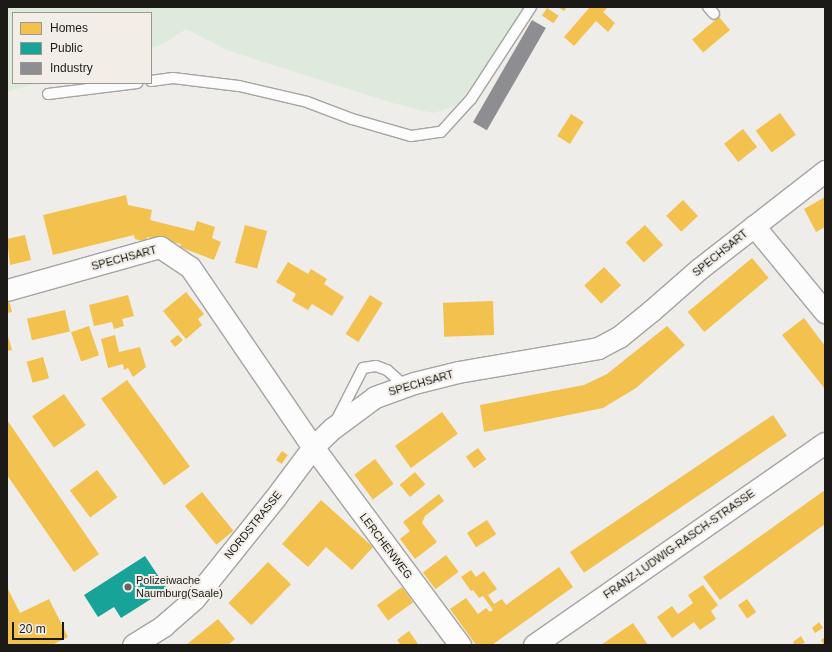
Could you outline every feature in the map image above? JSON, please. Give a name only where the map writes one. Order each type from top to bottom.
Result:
[{"type":"street","name":"SPECHSART","points":[[7,290],[160,247],[190,267],[313,447],[333,428],[375,397],[405,386],[458,372],[598,348],[619,336],[754,226],[825,171]]},
{"type":"street","points":[[754,226],[825,312]]},
{"type":"street","name":"FRANZ-LUDWIG-RASCH-STRASSE","points":[[534,645],[825,443]]},
{"type":"street","name":"NORDSTRASSE","points":[[133,645],[163,626],[194,599],[313,447]]},
{"type":"street","name":"LERCHENWEG","points":[[313,447],[460,645]]},
{"type":"lane","points":[[152,81],[173,78],[239,86],[307,102],[352,119],[411,136],[441,132],[471,99],[531,7]]},
{"type":"lane","points":[[48,94],[129,84]]},
{"type":"lane","points":[[333,428],[363,368],[376,366],[386,370],[405,386]]},
{"type":"green space","points":[[7,7],[524,7],[476,81],[455,106],[433,113],[396,104],[229,51],[186,29],[165,43],[152,48],[152,12],[12,12],[12,84],[34,84],[7,92]]},
{"type":"building: Homes","points":[[558,7],[567,7],[564,11]]},
{"type":"building: Homes","points":[[590,7],[608,7],[603,12],[615,23],[608,32],[596,21],[574,46],[564,37]]},
{"type":"building: Homes","points":[[547,8],[559,16],[554,23],[542,15]]},
{"type":"building: Homes","points":[[719,17],[730,30],[703,53],[692,39]]},
{"type":"building: Homes","points":[[780,113],[796,135],[772,152],[756,131]]},
{"type":"building: Homes","points":[[571,114],[584,122],[570,144],[557,136]]},
{"type":"building: Homes","points":[[743,129],[757,147],[738,162],[724,144]]},
{"type":"building: Homes","points":[[126,195],[128,205],[152,210],[150,220],[194,231],[197,221],[215,227],[212,238],[221,242],[214,260],[180,247],[181,244],[147,237],[146,242],[135,239],[134,235],[53,255],[43,215]]},
{"type":"building: Homes","points":[[825,197],[825,227],[816,232],[804,209]]},
{"type":"building: Homes","points":[[683,200],[698,216],[681,232],[666,216]]},
{"type":"building: Homes","points":[[245,225],[267,231],[257,269],[235,263]]},
{"type":"building: Homes","points":[[645,225],[663,245],[644,262],[626,242]]},
{"type":"building: Homes","points":[[25,235],[31,260],[10,265],[7,239]]},
{"type":"building: Homes","points":[[752,258],[769,278],[704,332],[688,312]]},
{"type":"building: Homes","points":[[288,262],[308,274],[311,269],[327,279],[324,284],[344,297],[332,316],[312,304],[308,310],[292,301],[296,294],[276,282]]},
{"type":"building: Homes","points":[[604,267],[621,285],[601,304],[584,285]]},
{"type":"building: Homes","points":[[186,292],[204,314],[198,319],[202,325],[186,339],[163,311]]},
{"type":"building: Homes","points":[[7,293],[12,312],[7,313]]},
{"type":"building: Homes","points":[[128,295],[134,316],[122,319],[124,326],[114,329],[112,322],[94,326],[89,305]]},
{"type":"building: Homes","points":[[370,295],[383,303],[358,342],[346,334]]},
{"type":"building: Homes","points":[[493,301],[494,335],[444,337],[443,303]]},
{"type":"building: Homes","points":[[65,310],[70,331],[32,340],[27,319]]},
{"type":"building: Homes","points":[[804,318],[825,346],[825,389],[782,335]]},
{"type":"building: Homes","points":[[89,326],[99,355],[81,361],[71,332]]},
{"type":"building: Homes","points":[[667,326],[685,345],[636,388],[603,408],[484,432],[480,405],[584,385],[607,374]]},
{"type":"building: Homes","points":[[7,333],[12,350],[7,351]]},
{"type":"building: Homes","points":[[115,335],[119,352],[140,347],[146,367],[133,377],[128,368],[124,370],[123,364],[108,368],[101,339]]},
{"type":"building: Homes","points":[[178,335],[183,340],[175,347],[170,341]]},
{"type":"building: Homes","points":[[43,357],[49,378],[33,383],[27,362]]},
{"type":"building: Homes","points":[[127,380],[190,467],[164,485],[101,399]]},
{"type":"building: Homes","points":[[64,394],[86,425],[54,447],[32,416]]},
{"type":"building: Homes","points":[[442,412],[458,434],[411,468],[395,446]]},
{"type":"building: Homes","points":[[773,415],[787,436],[584,573],[570,552]]},
{"type":"building: Homes","points":[[7,420],[99,554],[74,572],[7,475]]},
{"type":"building: Homes","points":[[478,448],[486,459],[474,468],[466,457]]},
{"type":"building: Homes","points":[[282,451],[288,455],[282,464],[276,460]]},
{"type":"building: Homes","points":[[375,459],[394,484],[373,499],[354,475]]},
{"type":"building: Homes","points":[[97,470],[117,497],[90,518],[70,490]]},
{"type":"building: Homes","points":[[415,472],[425,484],[410,497],[400,485]]},
{"type":"building: Homes","points":[[825,490],[825,524],[720,600],[703,577]]},
{"type":"building: Homes","points":[[202,492],[233,531],[216,545],[185,506]]},
{"type":"building: Homes","points":[[439,494],[444,501],[425,516],[422,523],[437,542],[415,559],[400,539],[410,531],[403,522]]},
{"type":"building: Homes","points":[[321,500],[373,547],[352,570],[326,547],[308,567],[282,544]]},
{"type":"building: Homes","points":[[487,520],[496,534],[476,547],[467,533]]},
{"type":"building: Homes","points":[[446,555],[459,572],[435,589],[423,572]]},
{"type":"building: Homes","points":[[268,562],[291,584],[251,625],[228,603]]},
{"type":"building: Homes","points":[[559,567],[573,587],[492,645],[476,645],[450,609],[466,598],[478,614],[486,608],[490,612],[493,610],[483,596],[479,598],[473,590],[471,591],[461,577],[471,570],[476,577],[484,571],[497,589],[488,595],[494,604],[502,599],[506,605]]},
{"type":"building: Homes","points":[[703,585],[718,605],[711,611],[716,619],[700,630],[694,622],[672,638],[657,617],[672,606],[678,614],[693,603],[688,595]]},
{"type":"building: Homes","points":[[7,587],[20,613],[49,599],[68,637],[52,645],[7,645]]},
{"type":"building: Homes","points":[[402,587],[413,602],[388,621],[377,605]]},
{"type":"building: Homes","points":[[747,599],[756,612],[747,618],[738,605]]},
{"type":"building: Homes","points":[[218,619],[235,639],[228,645],[186,645]]},
{"type":"building: Homes","points":[[819,622],[823,628],[815,633],[812,628]]},
{"type":"building: Homes","points":[[633,623],[648,645],[601,645]]},
{"type":"building: Homes","points":[[409,631],[418,644],[401,645],[397,640]]},
{"type":"building: Homes","points":[[801,636],[805,643],[795,645],[793,642]]},
{"type":"building: Homes","points":[[825,637],[825,645],[824,645],[821,640]]},
{"type":"building: Public","points":[[145,556],[167,589],[121,618],[114,607],[98,617],[84,595]]},
{"type":"building: Industry","points":[[532,20],[546,28],[487,130],[473,122]]},
{"type":"place","name":"Polizeiwache Naumburg(Saale)","points":[[128,587]]}]
